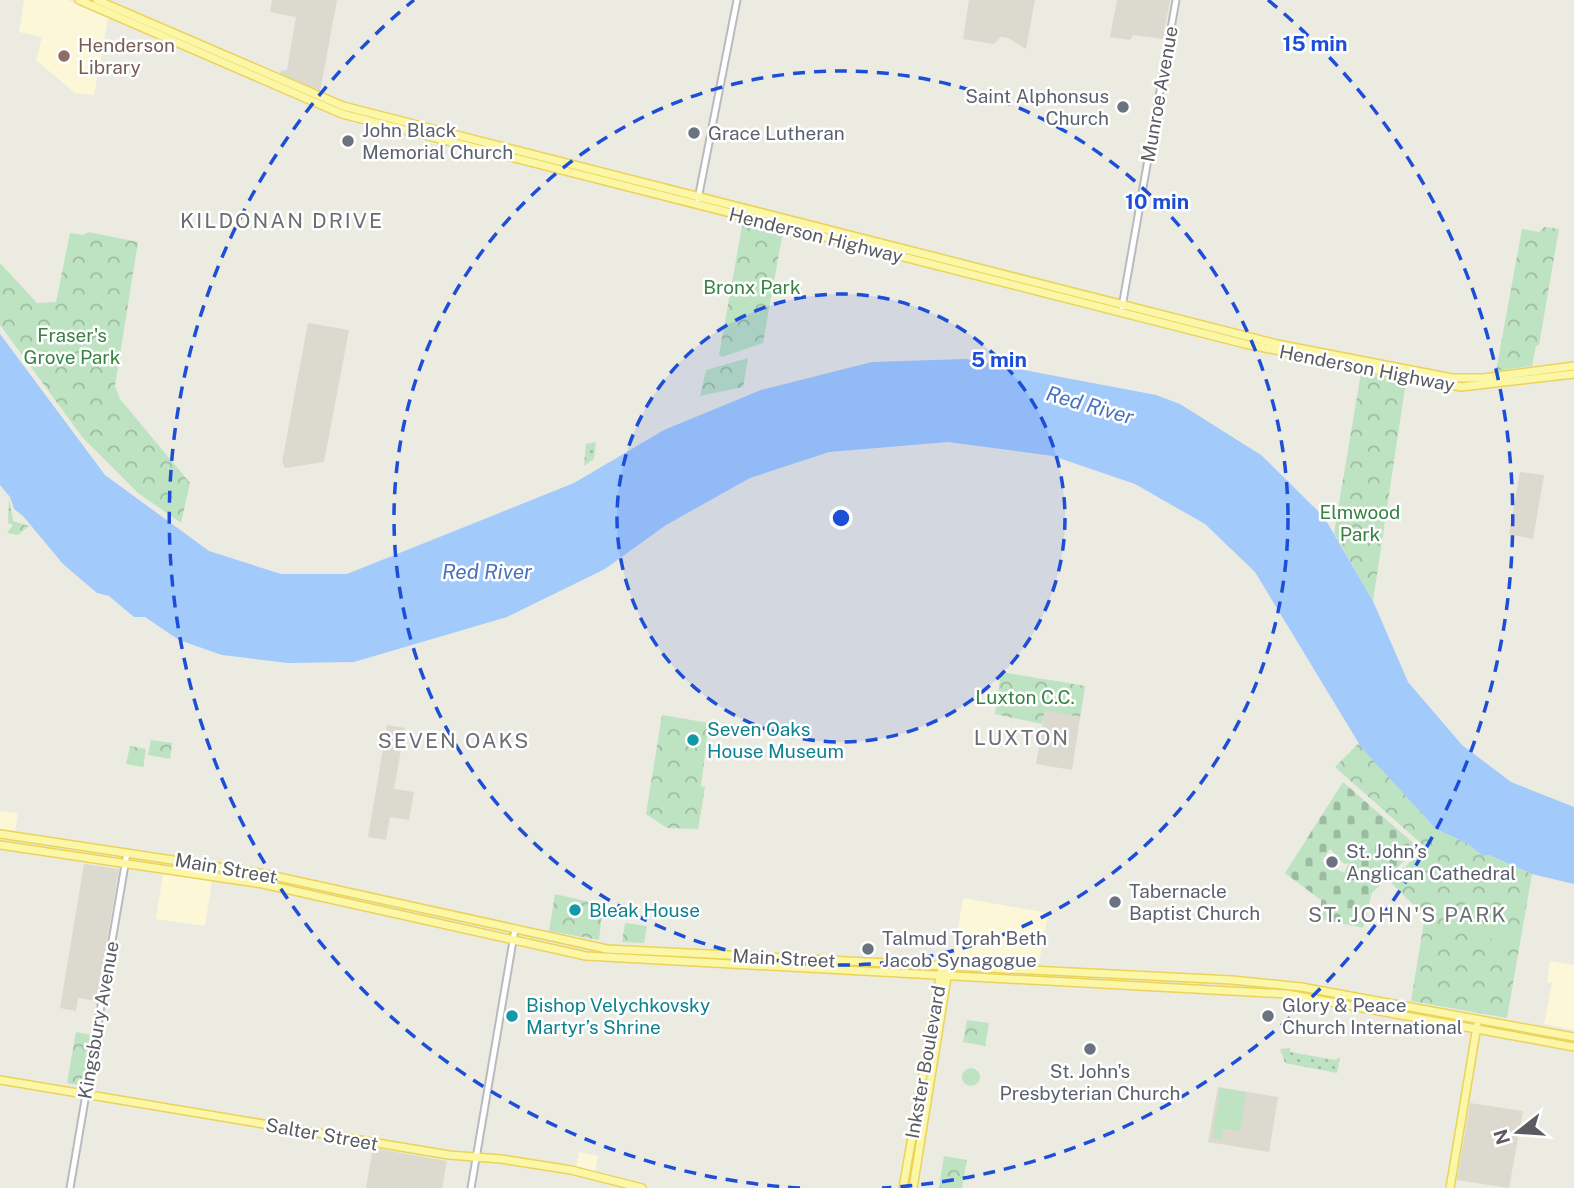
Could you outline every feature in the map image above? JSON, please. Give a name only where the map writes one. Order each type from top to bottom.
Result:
[{"type":"main road","name":"Henderson Highway","points":[[79,0],[248,70],[342,114],[698,200],[1122,308],[1278,344],[1452,378],[1483,378],[1574,366]]},
{"type":"main road","name":"Henderson Highway","points":[[97,0],[206,52]]},
{"type":"main road","name":"Henderson Highway","points":[[1122,308],[1245,344],[1461,387],[1574,374]]},
{"type":"main road","name":"Main Street","points":[[0,834],[265,874],[607,949],[1287,994],[1574,1047]]},
{"type":"main road","name":"Main Street","points":[[0,845],[252,882],[576,954],[1288,986],[1574,1037]]},
{"type":"main road","points":[[389,913],[395,911],[400,904]]},
{"type":"main road","points":[[406,917],[416,907]]},
{"type":"main road","points":[[576,954],[584,950],[585,945]]},
{"type":"main road","name":"Inkster Boulevard","points":[[903,1188],[945,971]]},
{"type":"main road","name":"Inkster Boulevard","points":[[913,1188],[945,971]]},
{"type":"main road","points":[[1450,1188],[1478,1020]]},
{"type":"main road","name":"Salter Street","points":[[0,1080],[476,1158],[570,1170],[642,1188]]},
{"type":"street","points":[[698,200],[737,0]]},
{"type":"street","name":"Munroe Avenue","points":[[1122,308],[1176,0]]},
{"type":"street","name":"Kingsbury Avenue","points":[[70,1188],[127,853]]},
{"type":"street","points":[[471,1188],[515,929]]},
{"type":"shaded area","points":[[24,0],[68,0],[108,18],[94,95],[75,93],[36,60],[42,37],[19,32]]},
{"type":"shaded area","points":[[272,0],[337,0],[320,92],[280,74],[281,70],[287,70],[296,17],[270,12]]},
{"type":"shaded area","points":[[969,0],[1035,0],[1026,49],[1008,38],[1000,37],[994,44],[963,39]]},
{"type":"shaded area","points":[[1117,0],[1170,0],[1163,39],[1133,35],[1130,40],[1110,37]]},
{"type":"shaded area","points":[[308,323],[349,330],[324,462],[285,468],[282,462]]},
{"type":"shaded area","points":[[1520,472],[1544,475],[1533,539],[1509,534]]},
{"type":"shaded area","points":[[1050,680],[1085,686],[1072,770],[1036,764]]},
{"type":"shaded area","points":[[387,725],[405,728],[394,789],[414,792],[409,820],[390,817],[386,840],[368,837]]},
{"type":"shaded area","points":[[0,811],[18,813],[15,831],[0,829]]},
{"type":"shaded area","points":[[84,864],[119,869],[97,1001],[78,998],[76,1011],[60,1008]]},
{"type":"shaded area","points":[[163,874],[212,881],[205,926],[156,919]]},
{"type":"shaded area","points":[[963,898],[1048,913],[1039,964],[953,960]]},
{"type":"shaded area","points":[[1550,961],[1574,965],[1574,1030],[1544,1024],[1552,983],[1547,982]]},
{"type":"shaded area","points":[[1218,1087],[1278,1097],[1269,1152],[1208,1142]]},
{"type":"shaded area","points":[[1470,1103],[1523,1111],[1509,1188],[1457,1180]]},
{"type":"shaded area","points":[[373,1148],[447,1161],[442,1188],[366,1188]]},
{"type":"shaded area","points":[[579,1152],[598,1156],[595,1173],[576,1168]]},
{"type":"green space","name":"Bronx Park","points":[[743,221],[783,231],[763,343],[722,357],[719,355]]},
{"type":"green space","points":[[1544,227],[1559,229],[1539,345],[1536,346],[1532,366],[1496,371],[1522,229],[1539,232]]},
{"type":"green space","name":"Fraser's Grove Park","points":[[88,232],[138,242],[115,386],[120,399],[190,483],[181,523],[138,493],[83,438],[0,325],[0,263],[37,303],[56,302],[70,233],[83,235]]},
{"type":"green space","points":[[748,358],[743,387],[700,396],[706,370]]},
{"type":"green space","name":"Elmwood Park","points":[[1361,373],[1406,381],[1373,601],[1334,533]]},
{"type":"green space","points":[[596,442],[594,459],[584,466],[586,444]]},
{"type":"green space","points":[[9,497],[13,521],[29,526],[18,535],[7,533],[13,525],[8,523]]},
{"type":"green space","name":"Luxton C.C.","points":[[1001,672],[1085,686],[1080,717],[1045,710],[1042,724],[995,714]]},
{"type":"green space","points":[[662,715],[709,723],[701,786],[705,787],[698,829],[667,828],[646,814]]},
{"type":"green space","points":[[151,740],[172,743],[170,759],[148,755]]},
{"type":"green space","points":[[1359,743],[1436,829],[1468,844],[1483,856],[1489,855],[1532,874],[1507,1018],[1411,1001],[1425,916],[1390,882],[1425,847],[1335,767]]},
{"type":"green space","points":[[130,746],[146,749],[143,767],[126,764]]},
{"type":"green space","points":[[1343,782],[1418,847],[1372,893],[1363,928],[1321,919],[1321,900],[1285,873]],"holes":[[[1330,849],[1344,864],[1349,863],[1344,873],[1322,861]]]},
{"type":"green space","name":"Bleak House","points":[[555,894],[603,905],[599,940],[549,931]]},
{"type":"green space","points":[[1489,917],[1509,919],[1507,941],[1486,938]]},
{"type":"green space","points":[[625,923],[647,926],[644,943],[622,942]]},
{"type":"green space","points":[[967,1020],[989,1023],[985,1046],[963,1042]]},
{"type":"green space","points":[[76,1032],[91,1035],[83,1086],[67,1083]]},
{"type":"green space","points":[[1290,1048],[1290,1052],[1335,1060],[1340,1057],[1337,1073],[1285,1063],[1280,1049]]},
{"type":"green space","points":[[971,1068],[978,1070],[978,1084],[971,1086],[964,1084],[962,1077],[964,1070]]},
{"type":"green space","points":[[1220,1088],[1246,1092],[1240,1131],[1223,1129],[1221,1140],[1212,1138]]},
{"type":"green space","points":[[944,1156],[967,1160],[962,1188],[939,1188]]},
{"type":"water","name":"Red River","points":[[0,334],[105,475],[209,551],[281,574],[347,574],[574,483],[664,430],[761,390],[872,362],[966,359],[1156,395],[1180,404],[1261,455],[1324,517],[1373,601],[1408,682],[1462,745],[1511,782],[1574,807],[1574,884],[1532,874],[1489,855],[1483,856],[1468,844],[1436,829],[1361,747],[1255,572],[1205,524],[1135,484],[1053,456],[948,442],[829,452],[750,478],[666,525],[605,569],[507,617],[354,662],[288,663],[222,655],[179,640],[145,617],[134,617],[109,596],[97,593],[63,564],[14,509],[10,497],[0,485]]},
{"type":"place","name":"Henderson Library","points":[[64,56]]},
{"type":"place","name":"Saint Alphonsus Church","points":[[1123,107]]},
{"type":"place","name":"Grace Lutheran","points":[[694,133]]},
{"type":"place","name":"John Black Memorial Church","points":[[348,141]]},
{"type":"place","name":"Seven Oaks House Museum","points":[[693,740]]},
{"type":"place","name":"St. John’s Anglican Cathedral","points":[[1332,862]]},
{"type":"place","name":"Tabernacle Baptist Church","points":[[1115,902]]},
{"type":"place","name":"Bleak House","points":[[575,910]]},
{"type":"place","name":"Talmud Torah Beth Jacob Synagogue","points":[[868,949]]},
{"type":"place","name":"Bishop Velychkovsky Martyr’s Shrine","points":[[512,1016]]},
{"type":"place","name":"Glory & Peace Church International","points":[[1268,1016]]},
{"type":"place","name":"St. John's Presbyterian Church","points":[[1090,1049]]},
{"type":"district","name":"KILDONAN DRIVE","points":[[282,220]]},
{"type":"district","name":"LUXTON","points":[[1022,737]]},
{"type":"district","name":"SEVEN OAKS","points":[[454,740]]},
{"type":"district","name":"ST. JOHN'S PARK","points":[[1408,914]]}]
